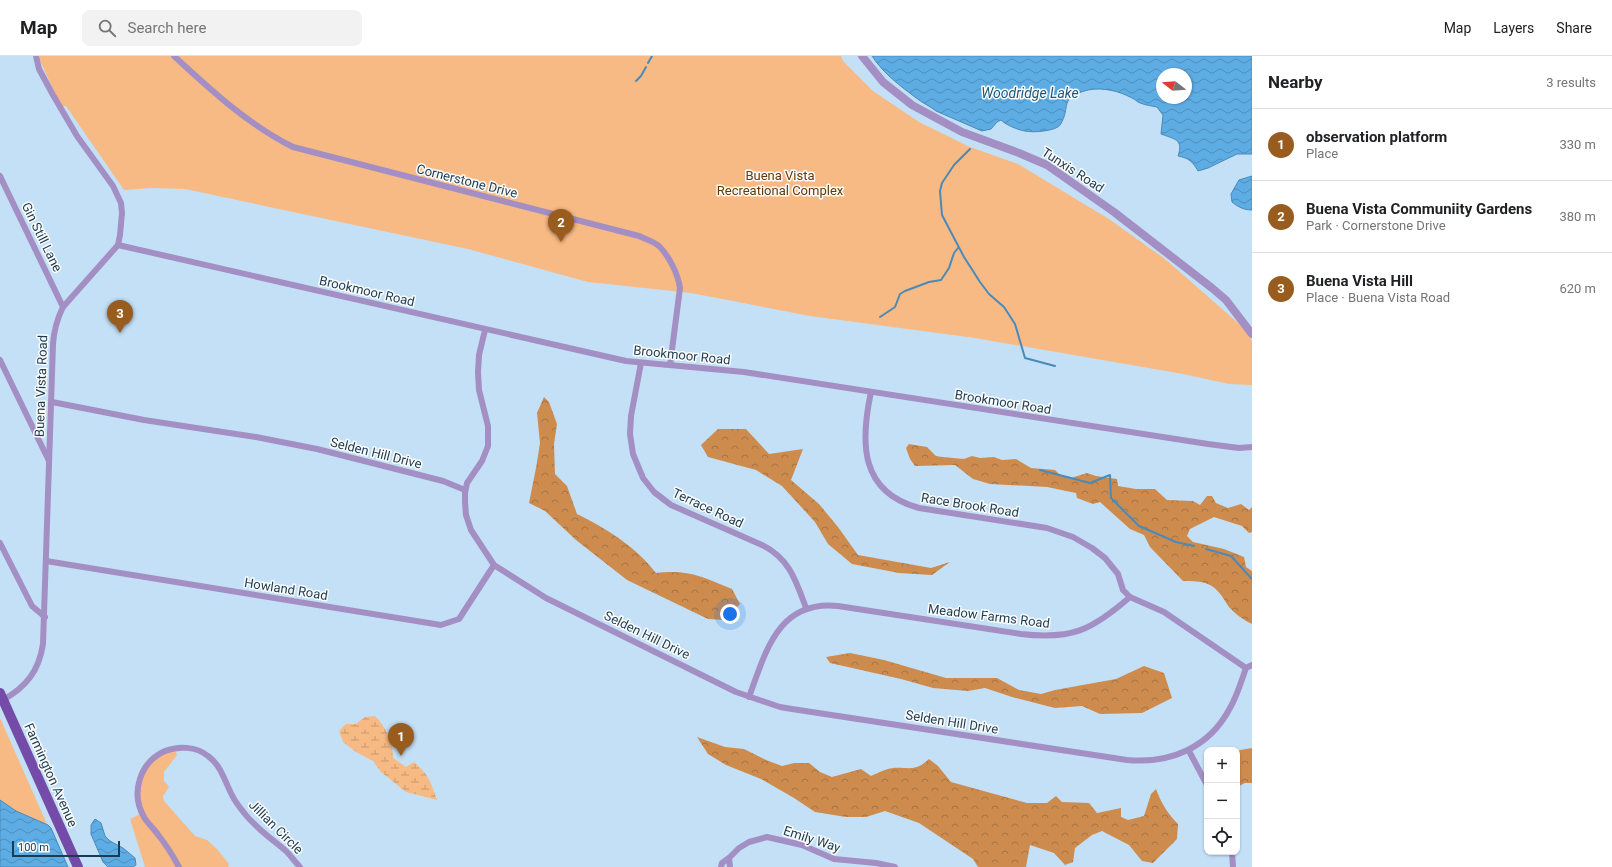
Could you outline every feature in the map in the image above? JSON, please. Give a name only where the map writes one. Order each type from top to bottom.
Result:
[{"type":"main road","name":"Farmington Avenue","points":[[2,697],[78,867]]},
{"type":"street","points":[[36,56],[39,69],[69,122],[87,151],[118,195],[122,213],[118,245]]},
{"type":"street","name":"Cornerstone Drive","points":[[174,56],[243,117],[269,135],[293,147],[639,236],[653,242],[663,252],[672,265],[679,281],[680,288],[670,365]]},
{"type":"street","name":"Tunxis Road","points":[[862,56],[883,82],[912,105],[962,132],[1035,159],[1089,193],[1226,300],[1252,334]]},
{"type":"street","name":"Gin Still Lane","points":[[0,176],[63,307]]},
{"type":"street","name":"Buena Vista Road","points":[[2,697],[23,687],[38,664],[43,644],[54,329],[58,316],[63,307],[118,245]]},
{"type":"street","name":"Brookmoor Road","points":[[118,245],[486,330],[641,363],[744,372],[1215,446],[1239,448],[1252,447]]},
{"type":"street","points":[[465,490],[482,461],[488,446],[488,426],[479,390],[478,372],[480,355],[486,330]]},
{"type":"street","points":[[0,360],[50,462]]},
{"type":"street","name":"Terrace Road","points":[[641,363],[631,416],[630,434],[633,454],[643,478],[654,492],[671,505],[775,552],[789,568],[806,608]]},
{"type":"street","name":"Race Brook Road","points":[[871,392],[864,432],[866,455],[876,478],[895,497],[919,508],[1047,528],[1073,537],[1092,548],[1109,563],[1118,574],[1123,590],[1130,596]]},
{"type":"street","name":"Selden Hill Drive","points":[[52,402],[144,420],[256,437],[317,449],[443,481],[465,490],[465,509],[469,525],[494,565],[546,598],[736,692],[792,710],[1127,760],[1156,760],[1189,751],[1220,724],[1232,704],[1249,667]]},
{"type":"street","points":[[0,543],[32,606],[44,617]]},
{"type":"street","name":"Howland Road","points":[[46,561],[442,625],[459,619],[494,565]]},
{"type":"street","points":[[1130,596],[1164,612],[1249,667]]},
{"type":"street","name":"Meadow Farms Road","points":[[749,697],[765,653],[774,636],[791,618],[806,608],[820,605],[838,606],[1021,634],[1046,636],[1072,633],[1093,626],[1111,614],[1130,596]]},
{"type":"street","name":"Jillian Circle","points":[[179,867],[160,837],[144,817],[138,800],[138,786],[147,763],[156,755],[174,747],[193,749],[208,756],[221,770],[233,798],[245,815],[286,851],[300,867]]},
{"type":"street","points":[[1189,751],[1206,783]]},
{"type":"street","name":"Emily Way","points":[[721,867],[722,863],[739,848],[749,842],[768,837],[802,845],[834,859],[876,863],[895,867]]},
{"type":"street","points":[[1232,855],[1233,867]]},
{"type":"street","points":[[729,858],[730,867]]},
{"type":"green space","name":"Buena Vista Recreational Complex","points":[[40,56],[841,56],[843,61],[873,91],[919,122],[970,147],[1018,164],[1109,219],[1165,259],[1246,330],[1252,341],[1252,385],[1229,384],[1183,374],[975,338],[810,316],[691,293],[588,282],[468,249],[185,189],[152,188],[124,190],[66,106],[61,107],[39,58]]},
{"type":"green space","points":[[544,397],[549,402],[557,424],[554,444],[555,474],[567,486],[577,514],[599,525],[620,539],[639,555],[656,573],[686,573],[732,589],[740,604],[725,620],[708,619],[627,580],[576,540],[545,511],[529,503],[540,443],[537,413]]},
{"type":"green space","points":[[718,429],[746,429],[769,454],[803,449],[791,480],[819,504],[858,555],[931,568],[950,562],[932,575],[899,573],[852,564],[828,544],[815,522],[782,486],[756,470],[708,457],[701,445]]},
{"type":"green space","points":[[909,444],[927,447],[936,456],[964,459],[972,456],[980,458],[994,457],[1002,460],[1016,459],[1031,468],[1055,470],[1061,476],[1071,478],[1087,473],[1117,479],[1118,486],[1136,489],[1155,489],[1167,500],[1193,501],[1200,505],[1207,496],[1212,496],[1216,503],[1228,508],[1241,504],[1249,510],[1252,507],[1252,532],[1249,533],[1242,526],[1214,517],[1190,529],[1187,536],[1193,542],[1224,549],[1244,557],[1246,567],[1252,571],[1252,624],[1231,610],[1213,587],[1202,582],[1183,581],[1150,547],[1144,535],[1130,529],[1100,502],[1093,504],[1077,498],[1076,493],[1047,487],[990,484],[973,479],[955,465],[915,466],[910,459],[906,448]]},
{"type":"green space","points":[[850,653],[884,660],[946,678],[997,678],[1019,690],[1041,694],[1116,679],[1144,666],[1164,673],[1172,698],[1142,713],[1100,714],[1082,706],[1055,708],[1012,697],[985,688],[968,691],[933,688],[830,663],[826,657]]},
{"type":"green space","points":[[375,716],[388,735],[392,746],[393,758],[406,767],[414,762],[429,779],[437,800],[406,792],[381,772],[373,761],[356,752],[343,742],[339,731],[346,724],[356,724],[365,717]]},
{"type":"green space","points":[[0,718],[66,867],[0,867]]},
{"type":"green space","points":[[697,737],[725,747],[744,749],[782,766],[794,763],[809,763],[820,772],[832,777],[861,769],[871,776],[890,769],[920,766],[929,759],[938,766],[951,782],[1027,803],[1047,803],[1056,796],[1062,802],[1089,803],[1097,813],[1121,808],[1121,817],[1128,820],[1144,816],[1151,794],[1156,789],[1165,808],[1178,824],[1177,839],[1153,863],[1142,861],[1129,845],[1102,831],[1092,835],[1075,848],[1073,862],[1065,865],[1054,853],[1030,845],[1026,867],[978,867],[973,859],[919,823],[885,811],[866,817],[846,817],[815,812],[761,779],[726,765],[708,754]]},
{"type":"green space","points":[[174,747],[177,755],[164,772],[164,781],[169,787],[163,796],[164,801],[195,836],[207,840],[217,849],[229,864],[228,867],[145,867],[130,819],[142,813],[138,786],[147,763]]},
{"type":"green space","points":[[1252,748],[1252,783],[1245,783],[1240,786],[1240,767],[1240,750]]},
{"type":"water","name":"Woodridge Lake","points":[[872,56],[1252,56],[1252,154],[1237,154],[1208,168],[1198,171],[1190,161],[1178,156],[1180,146],[1177,140],[1161,134],[1163,115],[1157,107],[1139,103],[1133,98],[1122,93],[1105,89],[1088,90],[1072,96],[1067,104],[1060,125],[1054,129],[1029,132],[1012,127],[1001,120],[991,129],[982,131],[931,108],[903,88],[881,68]]},
{"type":"water","points":[[1252,176],[1252,210],[1244,209],[1234,204],[1232,202],[1231,194],[1239,180]]},
{"type":"water","points":[[0,800],[16,811],[48,825],[51,828],[68,867],[0,867]]},
{"type":"water","points":[[95,819],[101,823],[105,836],[110,841],[123,848],[135,858],[136,865],[133,867],[108,867],[103,862],[91,834],[91,825]]},
{"type":"waterway","points":[[648,63],[652,56]]},
{"type":"waterway","points":[[636,81],[646,67]]},
{"type":"waterway","points":[[970,149],[954,165],[942,183],[940,191],[942,215],[964,257],[980,282],[989,294],[1004,307],[1015,324],[1025,358],[1055,366]]},
{"type":"waterway","points":[[880,317],[895,307],[900,294],[929,282],[941,280],[949,268],[954,253],[958,248]]},
{"type":"waterway","points":[[1040,470],[1090,483],[1110,475],[1111,498],[1139,526],[1176,542],[1194,546]]},
{"type":"waterway","points":[[1206,549],[1231,556],[1252,579]]},
{"type":"place","name":"Buena Vista Communiity Gardens","points":[[561,242]]},
{"type":"place","name":"Buena Vista Hill","points":[[120,333]]},
{"type":"place","name":"observation platform","points":[[401,756]]}]
